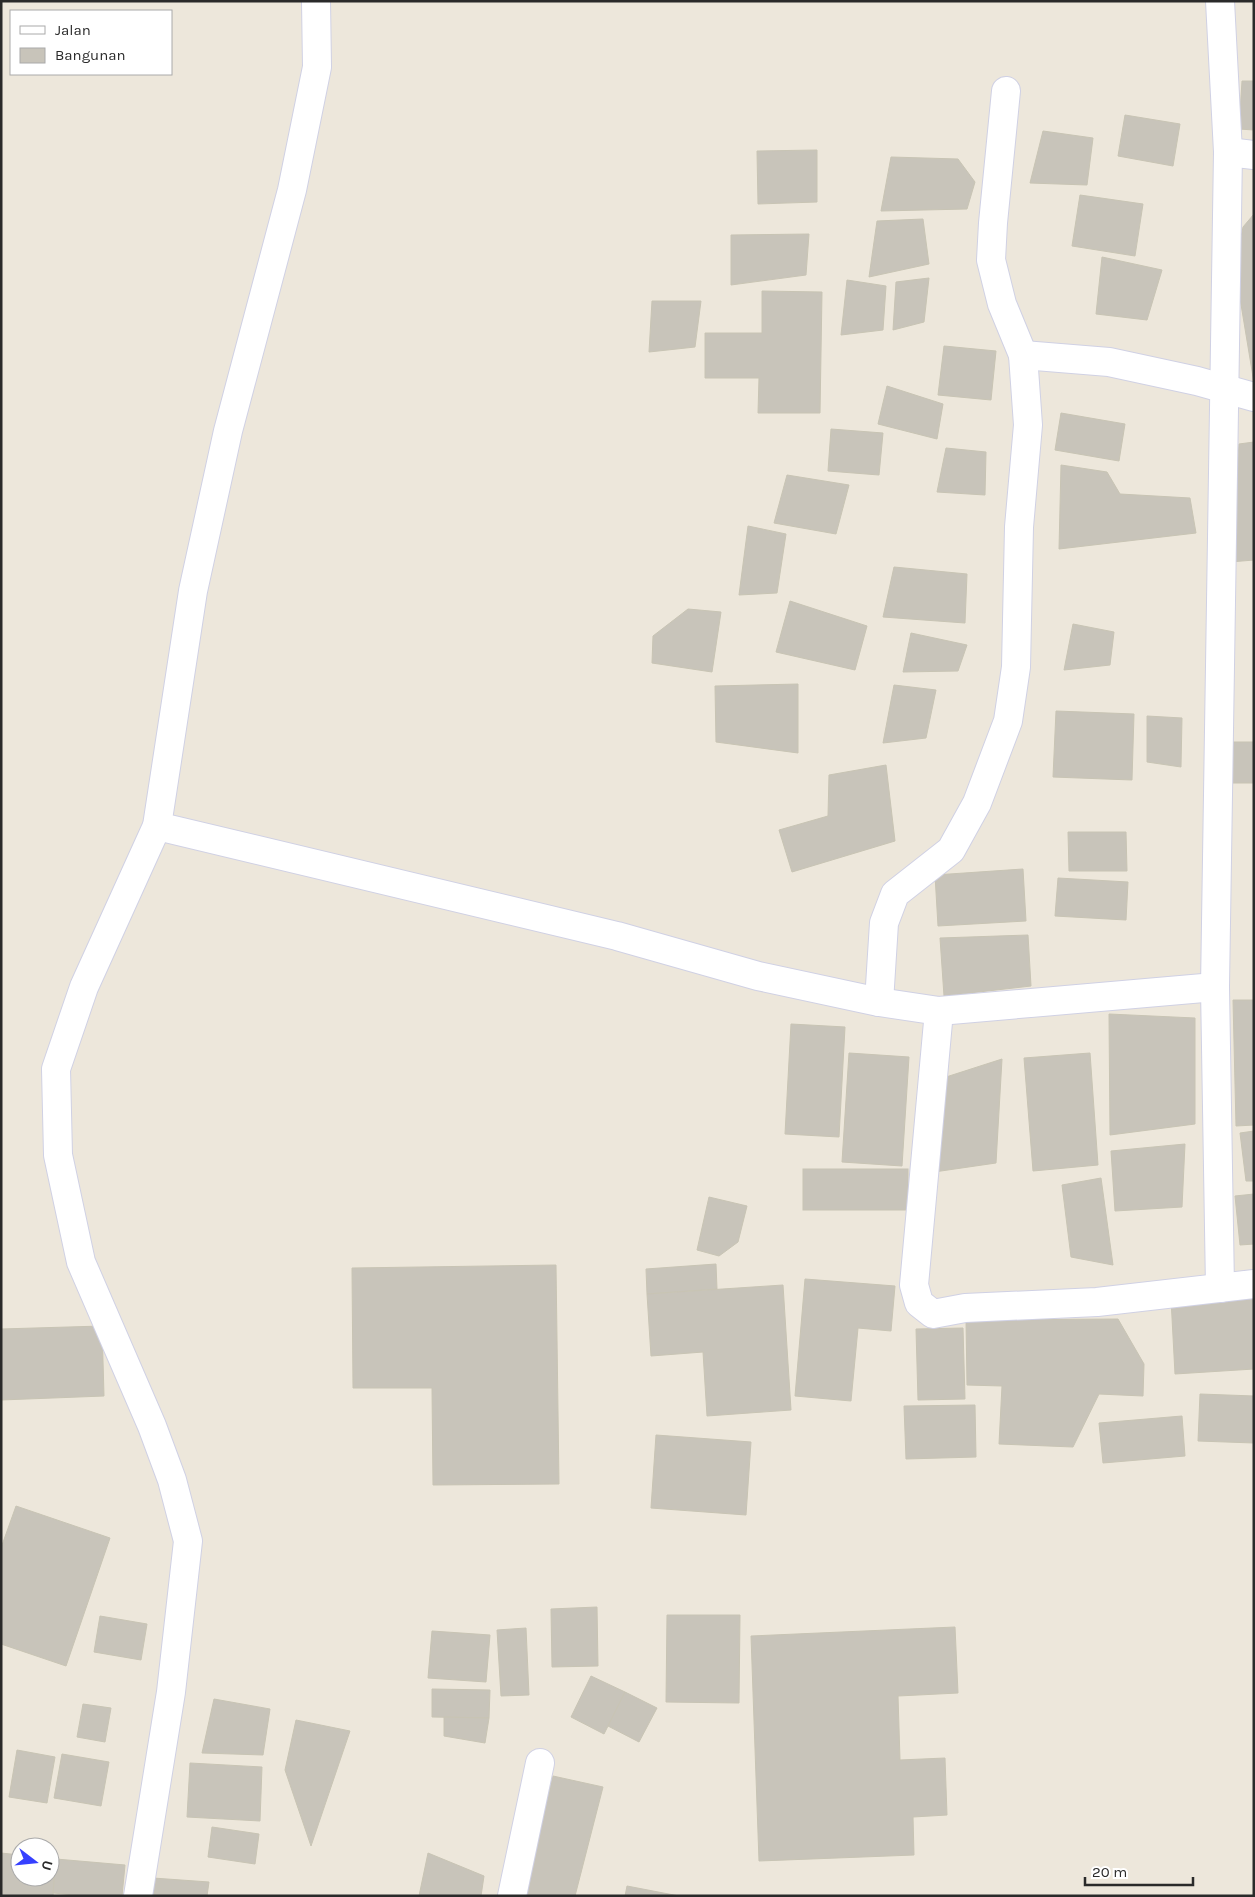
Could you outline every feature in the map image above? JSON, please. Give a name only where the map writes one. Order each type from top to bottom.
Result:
[{"type":"street","points":[[138,1896],[171,1692],[188,1541],[172,1480],[152,1426],[81,1262],[58,1155],[56,1069],[84,987],[156,826],[194,591],[228,431],[292,190],[317,66],[316,1]]},
{"type":"street","points":[[1220,1],[1241,154],[1225,389],[1215,987],[1220,1288]]},
{"type":"street","points":[[879,1002],[884,923],[895,894],[951,850],[977,804],[1008,721],[1016,667],[1019,527],[1028,425],[1023,355],[1002,304],[991,260],[1006,92]]},
{"type":"street","points":[[1023,355],[1109,362],[1254,397]]},
{"type":"street","points":[[156,826],[617,936],[758,976],[879,1002],[940,1010],[1215,987]]},
{"type":"street","points":[[940,1010],[914,1285],[919,1303],[933,1314],[965,1308],[1097,1302],[1254,1284]]},
{"type":"street","points":[[512,1896],[540,1763]]},
{"type":"building","points":[[1242,81],[1254,81],[1254,130],[1239,129]]},
{"type":"building","points":[[1125,115],[1180,124],[1173,166],[1118,156]]},
{"type":"building","points":[[1043,131],[1093,138],[1087,185],[1030,183]]},
{"type":"building","points":[[817,150],[817,202],[758,204],[757,151]]},
{"type":"building","points":[[891,157],[958,159],[975,182],[967,209],[881,211]]},
{"type":"building","points":[[1080,195],[1143,204],[1135,256],[1072,246]]},
{"type":"building","points":[[1254,214],[1254,383],[1235,268],[1243,227]]},
{"type":"building","points":[[923,219],[929,264],[869,277],[877,221]]},
{"type":"building","points":[[809,234],[806,275],[731,285],[731,235]]},
{"type":"building","points":[[1102,257],[1162,270],[1147,320],[1096,314]]},
{"type":"building","points":[[929,278],[924,322],[893,330],[896,282]]},
{"type":"building","points":[[847,280],[886,286],[883,330],[841,335]]},
{"type":"building","points":[[762,291],[822,292],[820,413],[758,413],[759,378],[705,378],[705,333],[762,333]]},
{"type":"building","points":[[652,301],[701,301],[695,347],[649,352]]},
{"type":"building","points":[[944,346],[996,351],[991,400],[938,395]]},
{"type":"building","points":[[887,386],[943,404],[937,439],[878,424]]},
{"type":"building","points":[[1061,413],[1125,424],[1119,461],[1055,450]]},
{"type":"building","points":[[831,429],[883,433],[879,475],[828,471]]},
{"type":"building","points":[[1254,442],[1254,560],[1230,562],[1239,444]]},
{"type":"building","points":[[946,448],[986,452],[985,495],[937,492]]},
{"type":"building","points":[[1061,465],[1107,472],[1120,494],[1190,498],[1196,533],[1059,549]]},
{"type":"building","points":[[787,475],[849,485],[836,534],[774,523]]},
{"type":"building","points":[[748,526],[786,534],[777,593],[739,595]]},
{"type":"building","points":[[894,567],[967,574],[965,623],[883,617]]},
{"type":"building","points":[[790,601],[867,626],[855,670],[776,652]]},
{"type":"building","points":[[688,609],[721,612],[712,672],[652,663],[653,636]]},
{"type":"building","points":[[1073,624],[1114,632],[1110,665],[1064,670]]},
{"type":"building","points":[[911,633],[967,645],[958,671],[903,672]]},
{"type":"building","points":[[798,684],[798,753],[716,742],[715,686]]},
{"type":"building","points":[[894,685],[936,690],[926,738],[883,743]]},
{"type":"building","points":[[1056,711],[1134,714],[1132,780],[1053,777]]},
{"type":"building","points":[[1147,716],[1182,718],[1181,767],[1147,762]]},
{"type":"building","points":[[1232,742],[1254,742],[1254,783],[1232,783]]},
{"type":"building","points":[[886,765],[895,841],[792,872],[779,830],[828,816],[829,775]]},
{"type":"building","points":[[1068,832],[1126,832],[1127,871],[1069,871]]},
{"type":"building","points":[[1023,869],[1026,921],[938,926],[935,875]]},
{"type":"building","points":[[1058,878],[1128,882],[1126,920],[1055,916]]},
{"type":"building","points":[[1028,935],[1031,986],[944,996],[940,938]]},
{"type":"building","points":[[1233,1000],[1254,1000],[1254,1125],[1236,1126]]},
{"type":"building","points":[[1109,1014],[1195,1018],[1195,1124],[1110,1135]]},
{"type":"building","points":[[791,1024],[845,1027],[839,1137],[785,1134]]},
{"type":"building","points":[[849,1053],[909,1057],[902,1166],[842,1162]]},
{"type":"building","points":[[1090,1053],[1098,1165],[1033,1171],[1024,1058]]},
{"type":"building","points":[[1002,1059],[996,1163],[934,1172],[943,1078]]},
{"type":"building","points":[[1254,1131],[1254,1181],[1246,1181],[1240,1133]]},
{"type":"building","points":[[1185,1144],[1182,1207],[1115,1211],[1111,1151]]},
{"type":"building","points":[[803,1169],[908,1169],[908,1210],[803,1210]]},
{"type":"building","points":[[1101,1178],[1113,1265],[1071,1257],[1062,1185]]},
{"type":"building","points":[[1254,1194],[1254,1244],[1240,1245],[1235,1196]]},
{"type":"building","points":[[709,1197],[747,1206],[738,1242],[719,1256],[697,1250]]},
{"type":"building","points":[[716,1264],[717,1289],[647,1294],[646,1269]]},
{"type":"building","points":[[556,1265],[559,1484],[433,1485],[432,1388],[353,1388],[352,1268]]},
{"type":"building","points":[[805,1279],[895,1286],[891,1331],[858,1328],[851,1401],[795,1396]]},
{"type":"building","points":[[783,1285],[791,1410],[707,1416],[703,1352],[651,1356],[647,1294]]},
{"type":"building","points":[[1254,1293],[1254,1369],[1175,1374],[1171,1299]]},
{"type":"building","points":[[1118,1319],[1144,1364],[1143,1396],[1099,1394],[1073,1447],[999,1444],[1002,1386],[967,1385],[966,1320]]},
{"type":"building","points":[[102,1326],[104,1396],[1,1400],[1,1329]]},
{"type":"building","points":[[963,1328],[965,1399],[918,1400],[916,1329]]},
{"type":"building","points":[[1200,1394],[1254,1396],[1254,1443],[1198,1441]]},
{"type":"building","points":[[975,1405],[976,1457],[906,1459],[904,1406]]},
{"type":"building","points":[[1182,1416],[1185,1456],[1103,1463],[1099,1423]]},
{"type":"building","points":[[656,1435],[751,1442],[746,1515],[651,1508]]},
{"type":"building","points":[[16,1506],[110,1538],[66,1666],[1,1644],[1,1548]]},
{"type":"building","points":[[597,1607],[598,1666],[552,1667],[551,1609]]},
{"type":"building","points":[[667,1615],[740,1615],[739,1703],[666,1702]]},
{"type":"building","points":[[100,1616],[147,1624],[141,1660],[94,1652]]},
{"type":"building","points":[[955,1627],[958,1693],[898,1696],[900,1760],[945,1758],[947,1815],[913,1817],[914,1855],[759,1861],[751,1636]]},
{"type":"building","points":[[526,1628],[529,1695],[501,1696],[497,1630]]},
{"type":"building","points":[[432,1631],[490,1635],[486,1682],[428,1678]]},
{"type":"building","points":[[591,1676],[625,1692],[604,1734],[571,1717]]},
{"type":"building","points":[[432,1689],[490,1690],[489,1718],[432,1717]]},
{"type":"building","points":[[625,1692],[657,1708],[639,1742],[608,1726]]},
{"type":"building","points":[[214,1699],[270,1709],[263,1755],[202,1753]]},
{"type":"building","points":[[83,1704],[111,1708],[105,1742],[77,1737]]},
{"type":"building","points":[[444,1717],[489,1718],[485,1743],[444,1736]]},
{"type":"building","points":[[296,1720],[350,1731],[311,1846],[285,1770]]},
{"type":"building","points":[[17,1750],[55,1757],[47,1803],[9,1797]]},
{"type":"building","points":[[62,1754],[109,1762],[101,1806],[54,1798]]},
{"type":"building","points":[[190,1763],[262,1767],[260,1821],[187,1817]]},
{"type":"building","points":[[553,1776],[603,1787],[575,1896],[523,1896]]},
{"type":"building","points":[[212,1827],[259,1834],[255,1864],[208,1857]]},
{"type":"building","points":[[1,1853],[10,1854],[10,1887],[54,1887],[53,1896],[1,1896]]},
{"type":"building","points":[[428,1853],[484,1876],[481,1896],[419,1896]]},
{"type":"building","points":[[60,1859],[125,1865],[122,1896],[85,1896],[53,1893],[54,1887],[60,1887]]},
{"type":"building","points":[[153,1878],[209,1882],[207,1896],[151,1896]]},
{"type":"building","points":[[627,1886],[679,1896],[625,1896]]}]
